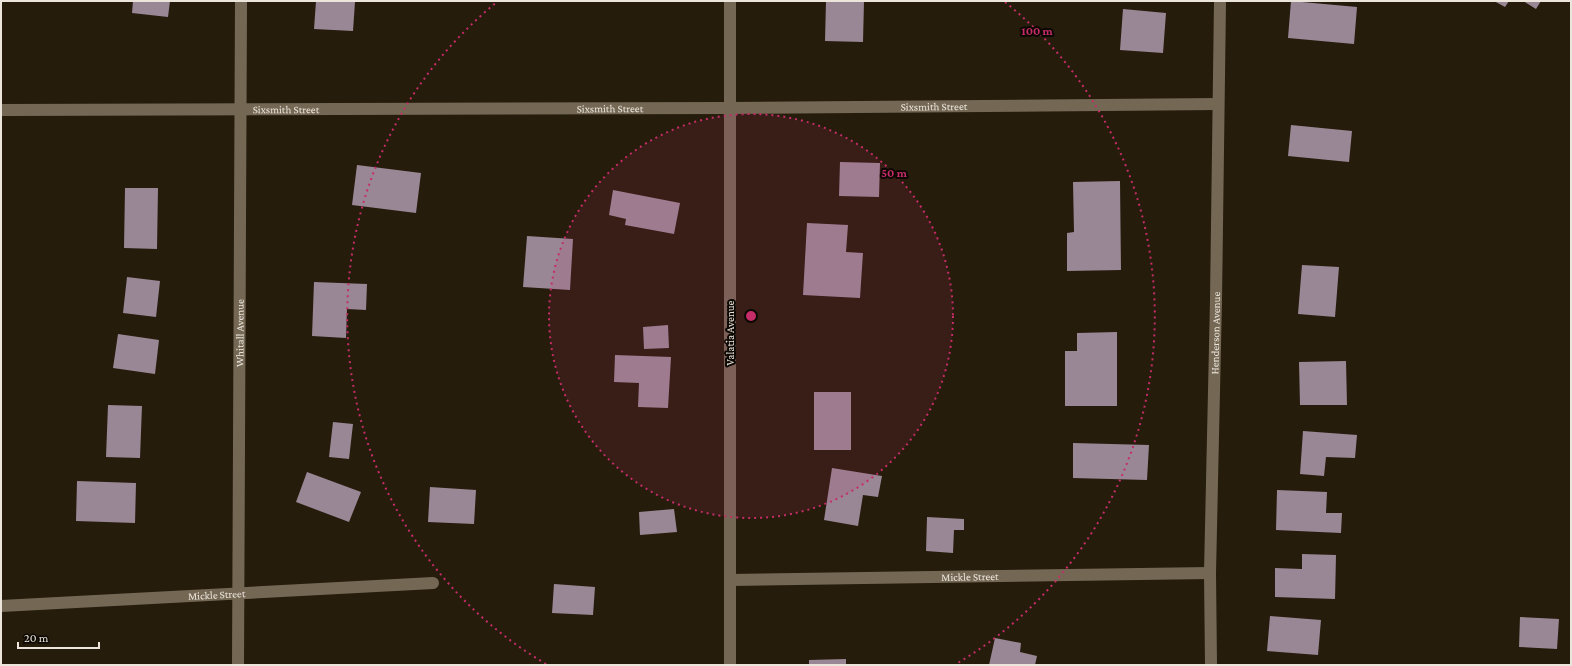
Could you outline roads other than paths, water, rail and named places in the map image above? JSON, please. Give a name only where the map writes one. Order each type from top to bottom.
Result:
[{"type":"street","name":"Whitall Avenue","points":[[238,665],[241,1]]},
{"type":"street","name":"Valatia Avenue","points":[[730,1],[730,665]]},
{"type":"street","name":"Henderson Avenue","points":[[1211,665],[1210,573],[1216,300],[1220,1]]},
{"type":"street","name":"Sixsmith Street","points":[[1,110],[730,108],[1218,104]]},
{"type":"street","name":"Mickle Street","points":[[730,580],[1210,573]]},
{"type":"street","name":"Mickle Street","points":[[1,606],[433,583]]}]
